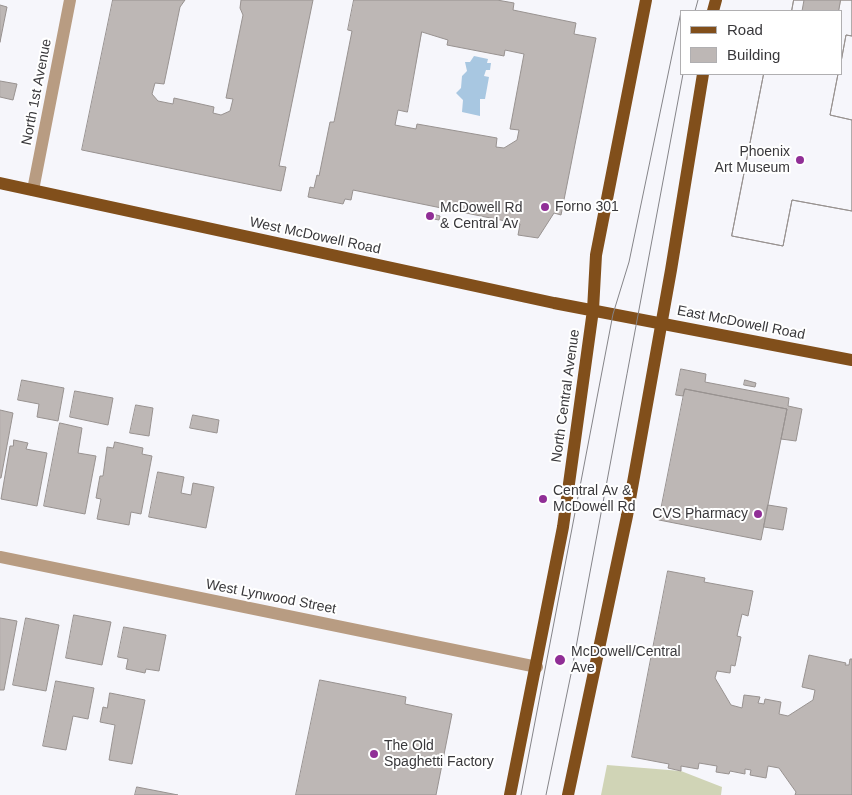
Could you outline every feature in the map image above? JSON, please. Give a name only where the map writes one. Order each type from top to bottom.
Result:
[{"type":"main road","name":"North Central Avenue","points":[[510,795],[537,667],[566,506],[593,310],[596,255],[646,0]]},
{"type":"main road","points":[[568,795],[621,547],[671,270],[703,75]]},
{"type":"main road","name":"West McDowell Road","points":[[0,183],[625,316]]},
{"type":"main road","name":"East McDowell Road","points":[[625,316],[852,360]]},
{"type":"street","name":"North 1st Avenue","points":[[33,190],[70,0]]},
{"type":"street","name":"West Lynwood Street","points":[[0,557],[537,667]]},
{"type":"green space","points":[[607,765],[681,771],[722,787],[721,795],[601,795]]},
{"type":"water","points":[[474,56],[488,59],[487,63],[491,63],[490,70],[486,70],[484,76],[489,77],[485,99],[480,99],[480,116],[462,112],[463,100],[456,93],[461,88],[462,76],[467,71],[465,62],[470,62]]},
{"type":"building","points":[[113,0],[185,0],[180,7],[164,84],[155,83],[152,94],[158,101],[173,104],[174,98],[214,107],[213,113],[221,115],[230,111],[233,99],[226,98],[243,15],[240,8],[241,0],[313,0],[279,166],[286,167],[281,191],[82,150]]},
{"type":"building","points":[[354,0],[497,0],[514,3],[513,10],[576,23],[574,34],[596,38],[561,215],[554,213],[538,238],[518,235],[520,224],[353,190],[351,200],[345,199],[343,204],[308,197],[310,187],[314,188],[317,175],[319,176],[330,122],[334,122],[352,31],[348,30]],"holes":[[[422,32],[448,40],[447,45],[504,56],[505,50],[524,54],[510,129],[519,130],[517,140],[504,148],[496,147],[497,138],[417,124],[416,129],[395,125],[398,110],[407,112]]]},
{"type":"building","points":[[794,0],[804,0],[802,10],[792,10]]},
{"type":"building","points":[[794,0],[852,0],[852,36],[846,35],[842,57],[842,10],[792,10]]},
{"type":"building","points":[[841,0],[852,0],[852,36],[846,35],[842,57],[842,10],[839,10]]},
{"type":"building","points":[[0,5],[7,7],[0,42]]},
{"type":"building","name":"Phoenix Art Museum","points":[[764,75],[838,75],[830,115],[852,120],[852,211],[792,200],[783,246],[732,236]]},
{"type":"building","name":"Phoenix Art Museum","points":[[764,75],[838,75],[830,115],[852,120],[852,211],[792,200],[783,246],[732,236]]},
{"type":"building","points":[[0,81],[17,84],[13,100],[0,97]]},
{"type":"building","points":[[429,213],[440,216],[439,220],[428,218]]},
{"type":"building","points":[[681,369],[706,374],[705,382],[789,398],[788,406],[802,409],[796,441],[781,439],[787,409],[685,389],[683,396],[676,395]]},
{"type":"building","points":[[22,380],[64,388],[58,421],[37,417],[39,404],[18,400]]},
{"type":"building","points":[[745,380],[756,383],[755,387],[744,385]]},
{"type":"building","name":"CVS Pharmacy","points":[[685,389],[787,409],[761,540],[659,520]]},
{"type":"building","points":[[75,391],[113,398],[108,425],[70,417]]},
{"type":"building","points":[[136,405],[153,408],[149,436],[130,433]]},
{"type":"building","points":[[0,410],[13,413],[1,478],[0,478]]},
{"type":"building","points":[[193,415],[219,420],[217,433],[190,428]]},
{"type":"building","points":[[60,423],[82,428],[78,453],[96,456],[85,514],[44,506]]},
{"type":"building","points":[[14,440],[28,443],[26,449],[47,453],[37,506],[1,499],[10,446],[13,446]]},
{"type":"building","points":[[115,442],[143,448],[142,454],[152,456],[141,514],[131,512],[129,525],[97,519],[101,499],[96,498],[100,476],[103,476],[107,447],[113,448]]},
{"type":"building","points":[[158,472],[184,477],[181,493],[191,495],[193,483],[214,487],[206,528],[149,517]]},
{"type":"building","points":[[768,505],[787,508],[783,530],[764,527]]},
{"type":"building","points":[[668,571],[705,578],[704,582],[753,591],[748,616],[742,614],[737,636],[741,637],[735,666],[731,665],[730,673],[717,671],[715,678],[731,705],[742,708],[744,695],[760,697],[758,703],[764,704],[765,699],[781,702],[779,714],[788,716],[813,700],[815,690],[802,687],[809,655],[846,663],[845,665],[849,665],[850,659],[852,659],[852,795],[795,795],[796,792],[779,768],[768,766],[766,778],[750,775],[751,770],[745,769],[745,774],[730,771],[729,774],[716,772],[717,766],[699,763],[698,769],[681,766],[681,771],[668,768],[669,764],[632,757]]},
{"type":"building","points":[[74,615],[111,622],[102,665],[66,658]]},
{"type":"building","points":[[0,618],[17,621],[4,690],[0,690]]},
{"type":"building","points":[[26,618],[59,625],[46,691],[13,685]]},
{"type":"building","points":[[124,627],[166,635],[159,671],[146,669],[145,673],[126,669],[128,659],[118,657]]},
{"type":"building","name":"The Old Spaghetti Factory","points":[[320,680],[406,697],[405,704],[452,714],[436,795],[296,795]]},
{"type":"building","points":[[56,681],[94,688],[88,719],[73,716],[66,750],[43,746]]},
{"type":"building","points":[[110,693],[145,700],[132,764],[109,760],[115,725],[100,722],[103,707],[107,708]]},
{"type":"building","points":[[137,787],[178,795],[135,795]]},
{"type":"tram line","points":[[695,10],[698,0]]},
{"type":"tram line","points":[[521,795],[613,314],[629,262],[680,17]]},
{"type":"tram line","points":[[546,795],[571,674],[683,75]]},
{"type":"place","name":"Phoenix Art Museum","points":[[800,160]]},
{"type":"place","name":"Forno 301","points":[[545,207]]},
{"type":"place","name":"McDowell Rd & Central Av","points":[[430,216]]},
{"type":"place","name":"Central Av & McDowell Rd","points":[[543,499]]},
{"type":"place","name":"CVS Pharmacy","points":[[758,514]]},
{"type":"place","name":"McDowell/Central Ave","points":[[560,660]]},
{"type":"place","name":"The Old Spaghetti Factory","points":[[374,754]]}]
